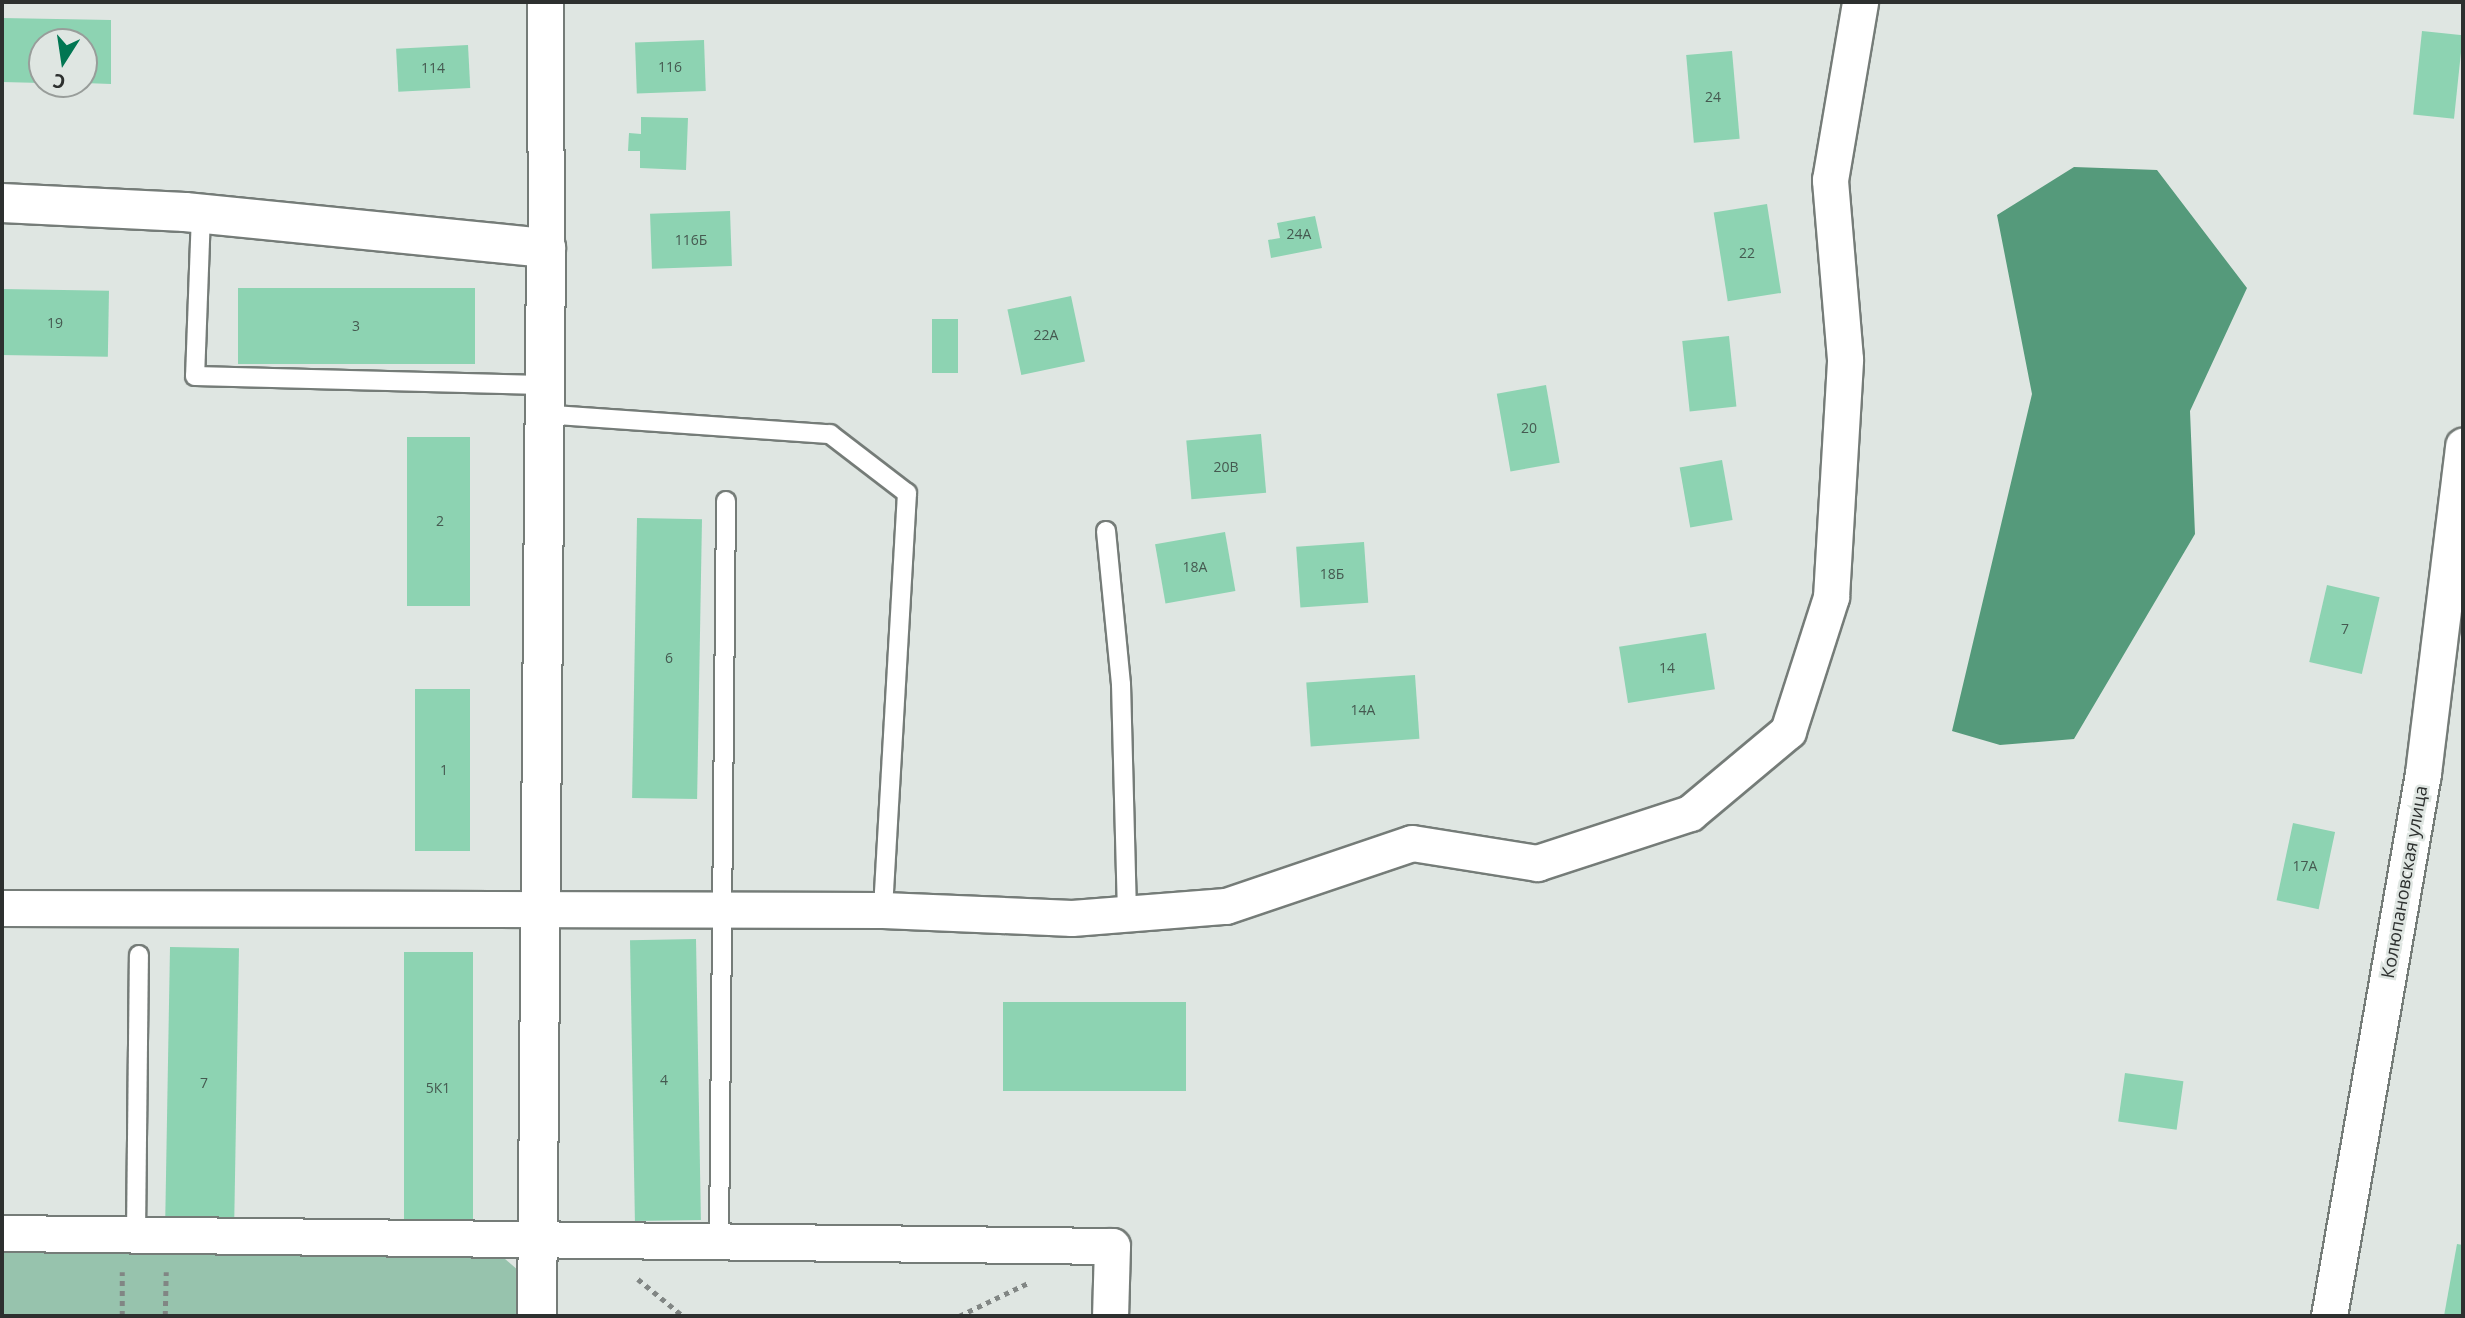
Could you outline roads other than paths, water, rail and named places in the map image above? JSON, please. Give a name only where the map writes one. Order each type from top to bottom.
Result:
[{"type":"street","points":[[537,1316],[542,399],[546,248],[545,2]]},
{"type":"street","points":[[2,908],[883,910],[1072,918],[1226,906],[1412,843],[1537,863],[1690,813],[1788,731],[1831,597],[1845,359],[1830,180],[1860,2]]},
{"type":"street","points":[[2,203],[201,214],[546,248]]},
{"type":"street","name":"Колюпановская улица","points":[[2329,1316],[2423,773],[2463,444]]},
{"type":"street","points":[[2,1233],[1112,1246],[1110,1316]]},
{"type":"lane","points":[[201,214],[195,376],[542,399],[830,434],[907,493],[883,910]]},
{"type":"lane","points":[[719,1242],[719,911],[726,501]]},
{"type":"lane","points":[[1106,531],[1121,684],[1127,914]]},
{"type":"lane","points":[[139,955],[142,1234]]}]
